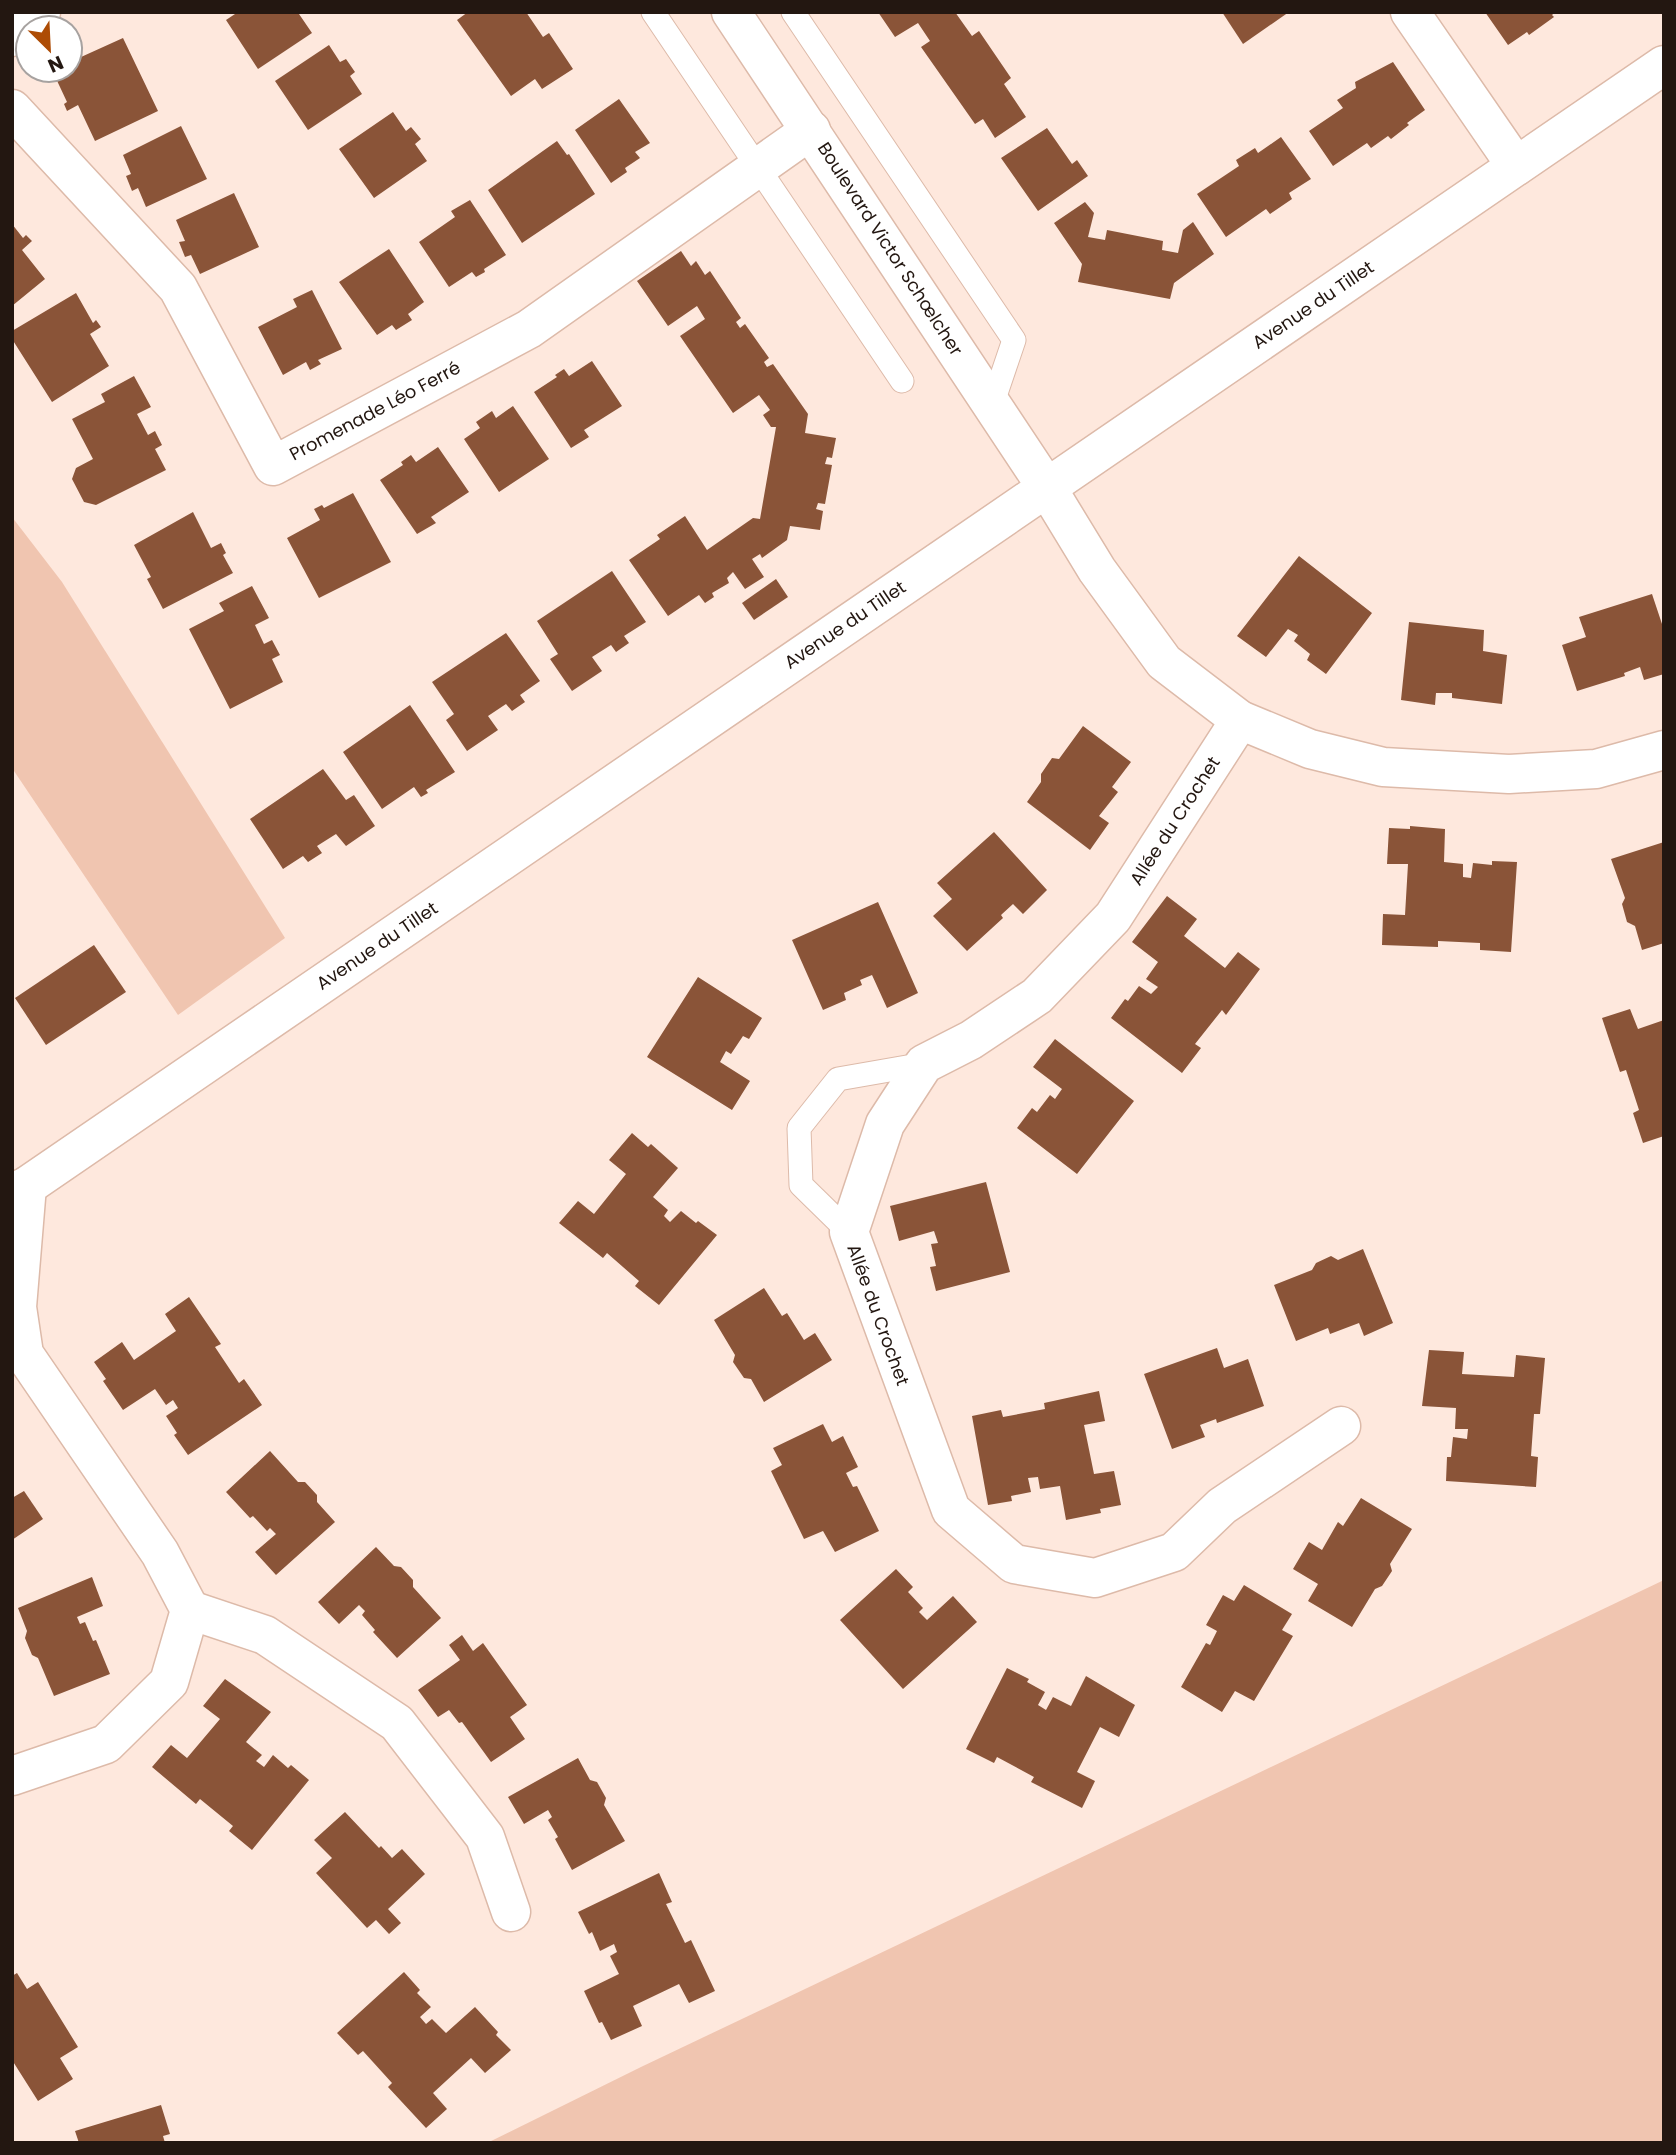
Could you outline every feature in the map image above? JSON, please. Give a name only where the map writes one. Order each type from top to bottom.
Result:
[{"type":"street","points":[[12,37],[25,20],[41,12]]},
{"type":"street","name":"Boulevard Victor Schœlcher","points":[[731,12],[1047,488],[1097,570],[1164,662],[1240,720],[1310,749],[1383,767],[1522,774],[1597,769],[1664,750]]},
{"type":"street","points":[[1410,12],[1516,166]]},
{"type":"street","name":"Avenue du Tillet","points":[[20,1190],[1664,65]]},
{"type":"street","name":"Promenade Léo Ferré","points":[[12,109],[178,288],[273,466],[529,329],[811,130]]},
{"type":"street","name":"Allée du Crochet","points":[[1240,720],[1114,917],[1037,996],[971,1040],[924,1064],[885,1124],[849,1233],[951,1510],[1014,1564],[1095,1578],[1174,1552],[1223,1506],[1341,1426]]},
{"type":"street","points":[[20,1190],[17,1307],[24,1354],[160,1553],[190,1610],[265,1635],[397,1723],[485,1836],[511,1912]]},
{"type":"street","points":[[12,1776],[106,1744],[169,1682],[190,1610]]},
{"type":"lane","points":[[653,12],[902,381]]},
{"type":"lane","points":[[793,12],[1014,340],[992,405]]},
{"type":"lane","points":[[849,1233],[801,1185],[799,1128],[838,1079],[924,1064]]},
{"type":"shaded area","points":[[12,517],[62,582],[285,938],[178,1015],[12,768]]},
{"type":"shaded area","points":[[1664,1580],[1664,2143],[487,2143],[641,2067]]},
{"type":"building","points":[[238,12],[302,12],[299,14],[312,33],[258,69],[226,20]]},
{"type":"building","points":[[468,12],[526,12],[543,37],[549,33],[573,69],[542,89],[535,79],[511,96],[457,20]]},
{"type":"building","points":[[878,12],[955,12],[972,36],[979,31],[1011,78],[1004,84],[1026,117],[995,138],[983,119],[975,124],[921,47],[930,41],[918,23],[895,37]]},
{"type":"building","points":[[1222,12],[1289,12],[1243,44]]},
{"type":"building","points":[[1485,12],[1555,12],[1552,15],[1554,17],[1529,35],[1527,32],[1508,45]]},
{"type":"building","points":[[123,38],[158,111],[95,141],[78,105],[67,111],[64,104],[67,102],[59,84],[84,84],[84,56]]},
{"type":"building","points":[[329,45],[340,62],[346,59],[355,72],[350,76],[362,94],[308,130],[275,81]]},
{"type":"building","points":[[1393,62],[1425,110],[1391,139],[1388,136],[1371,148],[1367,143],[1333,166],[1309,131],[1343,108],[1337,100],[1356,88],[1355,82]]},
{"type":"building","points":[[619,99],[650,143],[635,152],[640,158],[625,168],[627,172],[611,183],[575,130]]},
{"type":"building","points":[[393,112],[406,131],[411,127],[421,139],[415,144],[427,161],[374,198],[339,149]]},
{"type":"building","points":[[181,126],[207,179],[146,207],[138,188],[132,191],[126,176],[131,174],[123,155]]},
{"type":"building","points":[[1047,128],[1072,164],[1077,160],[1088,176],[1038,211],[1001,158]]},
{"type":"building","points":[[1281,137],[1311,179],[1289,193],[1292,199],[1270,214],[1266,209],[1226,237],[1197,194],[1239,166],[1236,160],[1255,148],[1258,153]]},
{"type":"building","points":[[557,141],[567,155],[569,154],[595,194],[522,243],[488,190]]},
{"type":"building","points":[[234,193],[259,247],[200,274],[191,255],[185,257],[179,242],[185,241],[176,220]]},
{"type":"building","points":[[470,200],[506,255],[484,269],[485,272],[476,277],[472,272],[449,287],[419,242],[455,217],[451,211]]},
{"type":"building","points":[[1085,202],[1094,213],[1088,237],[1105,240],[1107,230],[1163,241],[1162,250],[1178,253],[1183,230],[1193,222],[1214,254],[1174,283],[1170,299],[1078,282],[1082,264],[1054,223]]},
{"type":"building","points":[[12,224],[23,238],[26,235],[32,241],[22,250],[45,279],[12,306]]},
{"type":"building","points":[[389,249],[424,302],[408,314],[412,320],[396,330],[392,325],[377,335],[339,282]]},
{"type":"building","points":[[681,251],[691,266],[696,261],[705,275],[710,271],[741,318],[736,322],[740,328],[745,324],[769,358],[764,362],[767,367],[773,364],[808,414],[805,433],[836,438],[832,458],[827,457],[825,464],[832,465],[825,504],[818,503],[816,509],[823,511],[820,530],[790,526],[787,540],[762,558],[760,554],[752,559],[764,577],[745,589],[733,572],[727,578],[729,583],[712,593],[714,597],[705,603],[699,595],[668,616],[629,560],[660,539],[657,535],[685,516],[707,550],[753,518],[760,519],[776,427],[771,427],[763,415],[770,410],[759,395],[733,413],[680,336],[705,319],[697,306],[668,326],[637,281]]},
{"type":"building","points":[[312,290],[342,349],[318,360],[321,364],[310,370],[306,362],[283,375],[258,327],[297,307],[293,299]]},
{"type":"building","points":[[76,293],[93,323],[96,320],[101,327],[90,334],[109,366],[52,402],[12,339],[12,331]]},
{"type":"building","points":[[592,361],[622,406],[584,430],[589,437],[571,448],[534,392],[564,369],[569,376]]},
{"type":"building","points":[[134,376],[151,407],[137,414],[148,435],[155,431],[162,445],[155,449],[166,470],[96,505],[84,502],[72,479],[76,468],[93,459],[72,419],[105,402],[101,394]]},
{"type":"building","points":[[513,406],[549,459],[499,492],[464,439],[480,428],[476,422],[492,411],[496,418]]},
{"type":"building","points":[[438,447],[469,492],[431,517],[436,523],[417,534],[380,480],[403,465],[401,462],[411,455],[416,462]]},
{"type":"building","points":[[353,493],[391,562],[319,598],[287,538],[320,520],[314,509],[322,505],[324,508]]},
{"type":"building","points":[[193,512],[211,548],[221,543],[226,553],[223,555],[233,573],[163,609],[147,579],[151,577],[134,545]]},
{"type":"building","points":[[1299,556],[1372,613],[1326,674],[1307,660],[1310,654],[1294,641],[1298,635],[1288,629],[1266,657],[1237,636]]},
{"type":"building","points":[[612,571],[646,622],[624,636],[629,643],[616,652],[611,645],[592,657],[602,671],[572,691],[550,659],[558,654],[537,621]]},
{"type":"building","points":[[776,579],[788,597],[754,620],[742,603]]},
{"type":"building","points":[[252,586],[269,618],[255,625],[264,644],[272,640],[280,655],[272,659],[283,682],[230,709],[189,629],[224,611],[219,603]]},
{"type":"building","points":[[1652,594],[1664,630],[1664,674],[1644,680],[1640,667],[1624,673],[1625,676],[1577,691],[1562,645],[1586,637],[1579,617]]},
{"type":"building","points":[[1409,622],[1484,630],[1483,651],[1507,655],[1502,704],[1452,698],[1452,693],[1436,693],[1435,705],[1401,700]]},
{"type":"building","points":[[506,633],[540,681],[520,695],[525,702],[512,711],[506,704],[488,716],[498,730],[467,751],[446,720],[454,714],[432,682]]},
{"type":"building","points":[[410,705],[455,772],[426,790],[428,793],[421,797],[414,787],[382,809],[343,752]]},
{"type":"building","points":[[1083,726],[1131,762],[1112,787],[1118,792],[1099,816],[1109,823],[1090,850],[1027,802],[1041,782],[1041,774],[1052,758],[1059,759]]},
{"type":"building","points":[[323,769],[346,800],[354,795],[375,826],[346,846],[336,834],[317,846],[322,853],[308,862],[303,856],[283,869],[250,819]]},
{"type":"building","points":[[1410,826],[1445,829],[1444,862],[1463,864],[1463,877],[1471,878],[1473,863],[1492,865],[1492,861],[1517,862],[1511,952],[1480,950],[1480,943],[1438,941],[1438,947],[1382,945],[1383,914],[1405,915],[1408,864],[1387,864],[1389,828],[1410,829]]},
{"type":"building","points":[[994,832],[1047,890],[1023,914],[1013,904],[1001,915],[1003,918],[967,951],[933,916],[952,899],[937,883]]},
{"type":"building","points":[[1664,842],[1664,943],[1642,950],[1635,926],[1627,922],[1622,904],[1625,898],[1611,859]]},
{"type":"building","points":[[1167,896],[1197,919],[1184,936],[1225,968],[1238,952],[1260,969],[1226,1015],[1222,1010],[1195,1044],[1201,1048],[1182,1073],[1111,1018],[1139,986],[1151,994],[1158,987],[1146,979],[1158,962],[1132,942]]},
{"type":"building","points":[[878,902],[918,993],[887,1008],[872,975],[860,980],[862,985],[844,993],[846,1000],[823,1010],[792,940]]},
{"type":"building","points":[[94,945],[126,992],[46,1045],[15,998]]},
{"type":"building","points":[[698,977],[762,1018],[749,1039],[743,1036],[731,1054],[726,1051],[720,1062],[750,1081],[732,1110],[647,1057]]},
{"type":"building","points":[[1630,1009],[1638,1029],[1664,1020],[1664,1136],[1643,1143],[1633,1113],[1639,1110],[1626,1070],[1620,1072],[1602,1018]]},
{"type":"building","points":[[1055,1039],[1134,1101],[1077,1174],[1017,1128],[1032,1108],[1037,1112],[1050,1095],[1055,1099],[1062,1089],[1033,1067]]},
{"type":"building","points":[[632,1133],[648,1147],[651,1144],[678,1168],[653,1197],[668,1210],[664,1216],[670,1222],[681,1211],[717,1235],[659,1305],[635,1286],[639,1281],[607,1253],[603,1258],[559,1223],[578,1201],[594,1214],[626,1174],[609,1160]]},
{"type":"building","points":[[986,1182],[1010,1272],[936,1291],[930,1267],[936,1266],[931,1244],[938,1243],[934,1231],[899,1241],[890,1206]]},
{"type":"building","points":[[1363,1249],[1393,1323],[1364,1336],[1359,1323],[1330,1334],[1328,1328],[1296,1341],[1274,1285],[1312,1270],[1316,1263],[1331,1256],[1338,1260]]},
{"type":"building","points":[[764,1288],[782,1316],[787,1313],[804,1340],[815,1333],[832,1360],[764,1402],[751,1379],[744,1378],[733,1362],[735,1355],[714,1320]]},
{"type":"building","points":[[189,1297],[221,1344],[215,1347],[239,1383],[244,1379],[262,1405],[188,1455],[174,1435],[177,1433],[166,1416],[178,1408],[173,1400],[166,1405],[155,1389],[123,1410],[103,1381],[106,1379],[94,1362],[122,1342],[134,1360],[176,1331],[165,1314]]},
{"type":"building","points":[[1217,1348],[1224,1368],[1248,1359],[1264,1406],[1217,1423],[1216,1419],[1200,1425],[1205,1437],[1172,1449],[1144,1374]]},
{"type":"building","points":[[1429,1350],[1464,1352],[1462,1374],[1514,1377],[1516,1355],[1545,1358],[1540,1414],[1534,1414],[1531,1456],[1538,1457],[1536,1487],[1446,1481],[1447,1457],[1451,1457],[1453,1437],[1467,1439],[1468,1429],[1455,1429],[1456,1408],[1422,1406]]},
{"type":"building","points":[[1099,1391],[1105,1421],[1084,1425],[1094,1474],[1114,1471],[1121,1505],[1100,1509],[1101,1513],[1066,1520],[1060,1486],[1040,1489],[1038,1477],[1028,1478],[1031,1492],[1011,1496],[1012,1501],[988,1505],[972,1416],[1001,1410],[1003,1417],[1045,1409],[1044,1403]]},
{"type":"building","points":[[823,1424],[832,1442],[843,1436],[858,1467],[846,1473],[853,1487],[857,1486],[879,1531],[835,1552],[823,1531],[804,1539],[771,1471],[782,1465],[773,1448]]},
{"type":"building","points":[[270,1451],[298,1482],[305,1482],[317,1495],[317,1502],[335,1522],[276,1575],[255,1552],[276,1534],[270,1528],[267,1531],[253,1516],[250,1518],[226,1492]]},
{"type":"building","points":[[24,1491],[43,1519],[12,1540],[12,1498]]},
{"type":"building","points":[[1361,1498],[1412,1529],[1390,1564],[1392,1571],[1382,1586],[1375,1589],[1352,1627],[1308,1601],[1318,1584],[1293,1569],[1309,1542],[1322,1550],[1338,1522],[1343,1526]]},
{"type":"building","points":[[376,1547],[394,1566],[401,1567],[413,1580],[413,1587],[441,1618],[397,1658],[373,1632],[375,1630],[362,1615],[365,1611],[359,1605],[339,1624],[318,1602]]},
{"type":"building","points":[[896,1569],[913,1587],[908,1592],[923,1608],[919,1612],[927,1620],[953,1596],[977,1622],[903,1689],[840,1620]]},
{"type":"building","points":[[92,1577],[103,1606],[77,1617],[80,1624],[85,1622],[93,1641],[96,1640],[110,1674],[54,1696],[38,1658],[32,1655],[25,1638],[27,1631],[18,1608]]},
{"type":"building","points":[[1244,1585],[1292,1614],[1282,1630],[1293,1636],[1254,1701],[1235,1691],[1222,1712],[1181,1687],[1206,1643],[1210,1645],[1217,1631],[1206,1625],[1223,1595],[1234,1601]]},
{"type":"building","points":[[462,1635],[473,1651],[483,1643],[527,1705],[510,1717],[525,1739],[491,1762],[462,1722],[459,1723],[449,1710],[438,1717],[418,1690],[460,1660],[449,1645]]},
{"type":"building","points":[[1007,1668],[1029,1679],[1027,1682],[1045,1692],[1038,1705],[1046,1710],[1053,1697],[1071,1706],[1086,1676],[1135,1705],[1119,1737],[1100,1727],[1077,1772],[1095,1781],[1082,1808],[1031,1782],[1034,1777],[997,1757],[994,1763],[966,1749]]},
{"type":"building","points":[[225,1679],[271,1712],[246,1742],[262,1755],[256,1761],[264,1767],[273,1755],[288,1768],[291,1765],[309,1780],[252,1850],[229,1831],[233,1826],[200,1799],[196,1804],[152,1767],[171,1745],[187,1758],[220,1719],[203,1706]]},
{"type":"building","points":[[578,1758],[590,1780],[597,1782],[606,1798],[604,1805],[625,1841],[572,1870],[555,1839],[558,1837],[548,1820],[552,1817],[548,1810],[524,1824],[508,1797]]},
{"type":"building","points":[[345,1812],[379,1848],[381,1846],[392,1858],[402,1849],[425,1874],[388,1909],[401,1923],[389,1934],[376,1920],[367,1928],[316,1873],[332,1858],[314,1840]]},
{"type":"building","points":[[659,1873],[672,1902],[666,1904],[685,1943],[691,1940],[715,1991],[689,2003],[679,1984],[633,2006],[642,2026],[611,2040],[602,2022],[599,2023],[584,1991],[619,1974],[610,1956],[617,1952],[614,1944],[600,1951],[592,1932],[589,1934],[578,1912]]},
{"type":"building","points":[[404,1972],[420,1990],[417,1993],[431,2007],[420,2017],[426,2024],[432,2019],[446,2033],[475,2007],[511,2050],[485,2073],[471,2058],[433,2093],[447,2109],[426,2128],[388,2087],[392,2083],[363,2051],[358,2055],[337,2033]]},
{"type":"building","points":[[17,1973],[27,1989],[38,1982],[78,2047],[60,2058],[73,2079],[38,2101],[12,2060],[12,1976]]},
{"type":"building","points":[[161,2105],[170,2134],[163,2136],[165,2143],[79,2143],[75,2131]]}]
